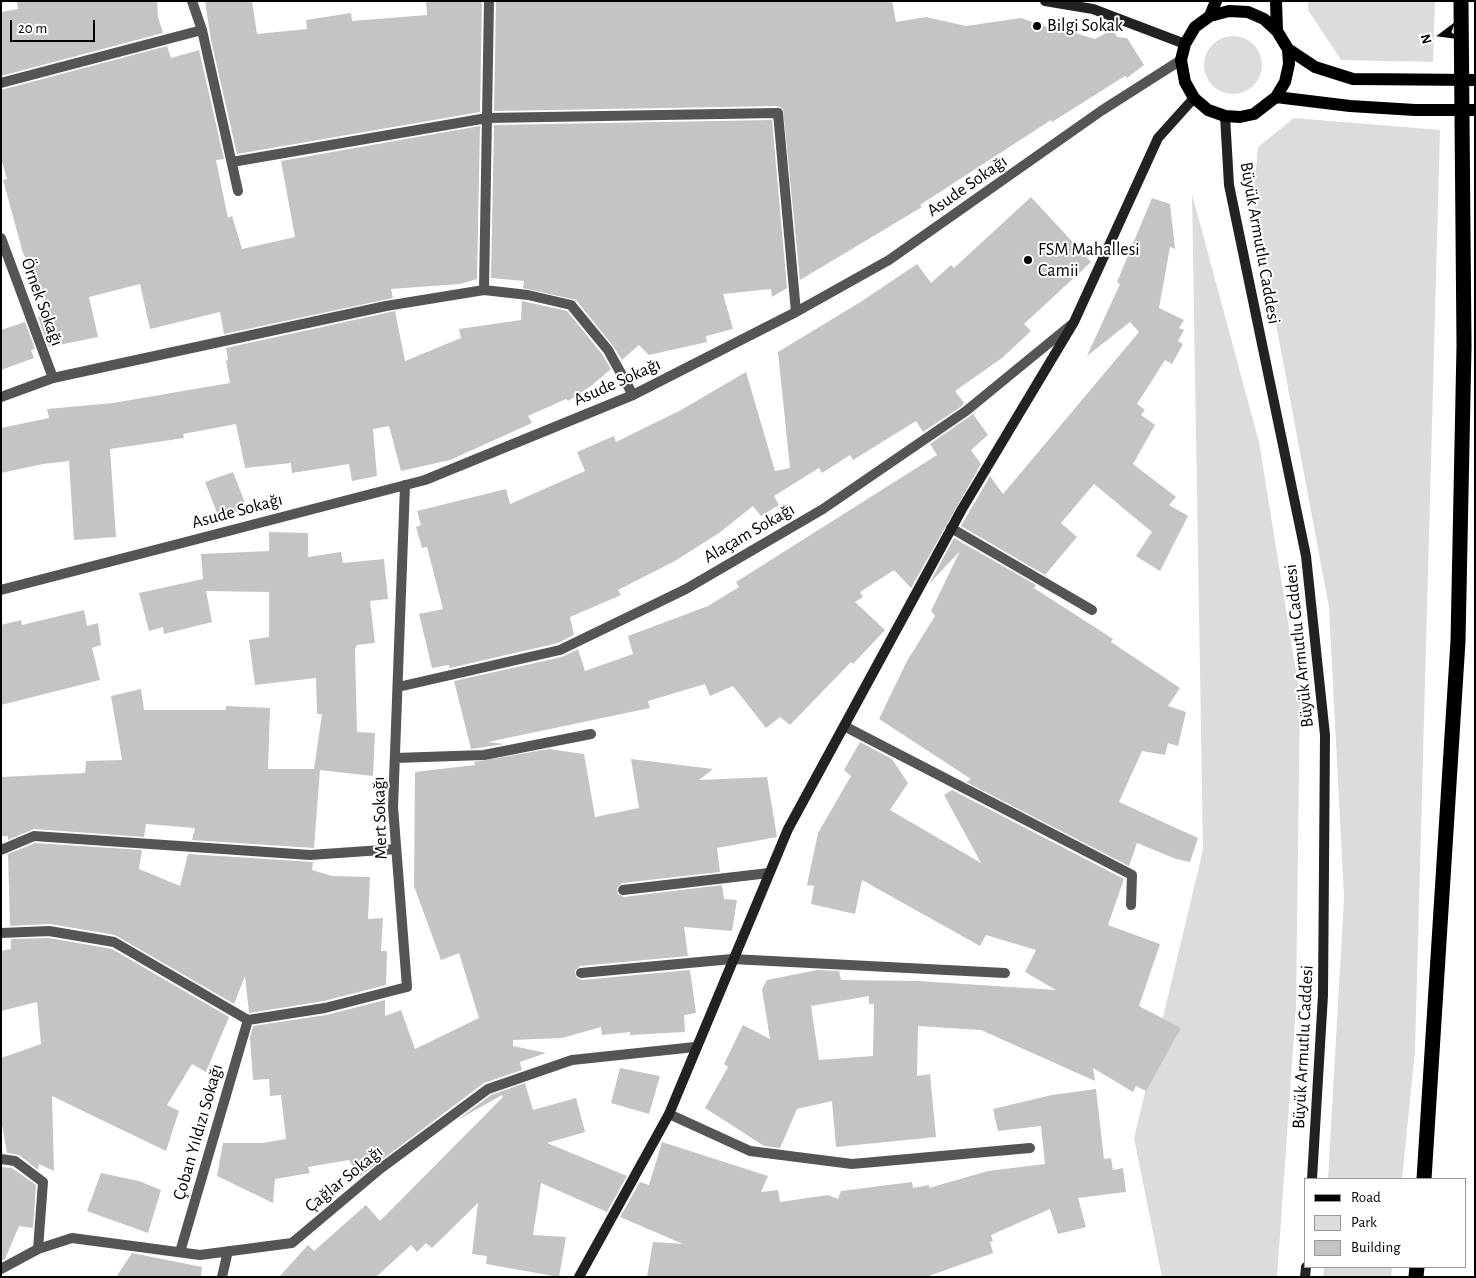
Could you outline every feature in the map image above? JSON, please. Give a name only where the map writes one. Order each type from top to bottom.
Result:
[{"type":"highway","points":[[1424,1178],[1458,641],[1464,346],[1462,1]]},
{"type":"main road","points":[[1210,16],[1216,1]]},
{"type":"main road","points":[[1276,1],[1277,31]]},
{"type":"main road","points":[[1229,11],[1248,12],[1264,19],[1277,31],[1288,49],[1290,64],[1285,82],[1276,97],[1254,114],[1225,116],[1208,110],[1194,98],[1185,82],[1182,60],[1185,44],[1195,27],[1210,16],[1229,11]]},
{"type":"main road","points":[[1288,49],[1315,67],[1353,79],[1475,80]]},
{"type":"main road","points":[[1276,97],[1350,106],[1415,110],[1475,110]]},
{"type":"street","points":[[192,1],[202,30],[238,191]]},
{"type":"street","points":[[484,290],[489,1]]},
{"type":"street","points":[[1045,1],[1093,9],[1185,44]]},
{"type":"street","points":[[1,83],[202,30]]},
{"type":"street","name":"Asude Sokağı","points":[[1,590],[425,480],[633,395],[796,312],[888,260],[1101,111],[1182,60]]},
{"type":"street","points":[[579,1277],[668,1114],[788,829],[951,528],[1074,322],[1158,138],[1194,98]]},
{"type":"street","points":[[232,162],[487,118],[778,113],[796,312]]},
{"type":"street","name":"Büyük Armutlu Caddesi","points":[[1225,116],[1229,185],[1306,556],[1325,735],[1324,995],[1312,1178]]},
{"type":"street","name":"Örnek Sokağı","points":[[1,238],[4,252],[53,378]]},
{"type":"street","points":[[1,397],[53,378],[386,306],[484,290],[528,295],[571,305],[608,350],[633,395]]},
{"type":"street","name":"Alaçam Sokağı","points":[[398,687],[560,650],[686,589],[823,509],[966,411],[1074,322]]},
{"type":"street","name":"Mert Sokağı","points":[[248,1020],[325,1008],[407,987],[393,807],[405,485]]},
{"type":"street","points":[[951,528],[1092,610]]},
{"type":"street","points":[[844,726],[1132,875],[1131,905]]},
{"type":"street","points":[[395,758],[484,755],[591,734]]},
{"type":"street","points":[[1,850],[34,836],[310,855],[396,849]]},
{"type":"street","points":[[623,890],[769,873]]},
{"type":"street","points":[[1,933],[49,931],[114,942],[248,1020]]},
{"type":"street","points":[[582,973],[732,959],[1005,973]]},
{"type":"street","name":"Çoban Yıldızı Sokağı","points":[[180,1252],[248,1020]]},
{"type":"street","name":"Çağlar Sokağı","points":[[1,1269],[38,1249],[72,1238],[200,1255],[292,1243],[380,1169],[488,1089],[572,1060],[695,1048]]},
{"type":"street","points":[[668,1114],[750,1151],[852,1164],[1030,1148]]},
{"type":"street","points":[[1,1159],[14,1161],[43,1182],[38,1249]]},
{"type":"street","points":[[222,1277],[228,1251]]},
{"type":"green space","points":[[1308,1],[1435,1],[1433,62],[1341,60],[1308,10]]},
{"type":"green space","points":[[1233,36],[1244,38],[1257,49],[1262,65],[1260,76],[1249,89],[1233,94],[1222,92],[1209,81],[1204,65],[1206,54],[1217,41]]},
{"type":"green space","points":[[1294,118],[1440,130],[1415,1051],[1402,1178],[1328,1178],[1344,898],[1329,607],[1253,201],[1258,147]]},
{"type":"green space","points":[[1192,194],[1259,442],[1300,696],[1296,1006],[1277,1277],[1162,1277],[1134,1138],[1203,850]]},
{"type":"green space","points":[[1324,1268],[1392,1268],[1391,1277],[1323,1277]]},
{"type":"building","points":[[17,1],[157,1],[158,17],[163,33],[1,76],[1,12],[18,9]]},
{"type":"building","points":[[205,1],[252,1],[257,34],[307,29],[306,20],[351,13],[352,21],[427,15],[426,1],[482,1],[480,112],[237,154],[211,40]]},
{"type":"building","points":[[496,1],[892,1],[896,22],[926,17],[966,26],[1021,18],[1065,33],[1065,30],[1095,39],[1106,33],[1115,33],[1117,37],[1127,38],[1144,65],[1127,78],[1125,76],[1052,122],[1051,120],[920,205],[922,207],[800,280],[783,109],[778,106],[494,111]]},
{"type":"building","points":[[167,46],[171,58],[199,50],[224,159],[216,160],[228,218],[232,216],[242,249],[295,237],[281,161],[480,126],[477,279],[460,284],[391,289],[393,298],[224,334],[220,312],[150,329],[140,284],[89,297],[98,337],[49,347],[38,317],[46,313],[33,265],[29,266],[23,253],[3,180],[7,179],[1,158],[1,90]]},
{"type":"building","points":[[772,120],[787,288],[772,297],[771,289],[723,294],[733,329],[706,336],[707,342],[649,355],[639,345],[622,360],[576,300],[523,288],[524,281],[491,278],[494,125]]},
{"type":"building","points":[[1031,197],[1091,262],[1024,324],[1031,331],[1002,358],[955,391],[964,403],[962,406],[923,432],[916,421],[853,460],[850,455],[822,473],[819,468],[774,496],[779,505],[761,516],[753,506],[719,533],[675,561],[618,590],[621,595],[570,617],[574,635],[558,643],[450,668],[449,665],[432,668],[419,614],[443,609],[427,547],[422,548],[416,527],[421,525],[417,511],[506,489],[510,504],[585,471],[577,452],[614,436],[616,442],[681,410],[746,372],[775,471],[790,468],[778,352],[862,301],[917,264],[931,283],[951,265],[954,268]]},
{"type":"building","points":[[1152,198],[1170,204],[1175,249],[1170,247],[1159,308],[1184,320],[1179,328],[1184,330],[1178,341],[1183,344],[1172,364],[1165,360],[1137,404],[1145,410],[1141,415],[1155,425],[1133,464],[1176,497],[1169,505],[1188,516],[1160,571],[1136,556],[1152,532],[1094,484],[1061,523],[1077,537],[1045,575],[961,526],[990,476],[1003,494],[1139,332],[1130,322],[1087,356],[1120,284],[1117,282]]},
{"type":"building","points":[[522,301],[567,311],[602,354],[611,369],[591,386],[568,401],[566,399],[528,416],[532,423],[450,460],[401,471],[389,426],[373,429],[377,476],[352,481],[349,464],[292,473],[291,463],[245,468],[236,424],[183,434],[184,438],[110,449],[116,537],[74,540],[69,461],[43,464],[1,473],[1,428],[49,418],[47,409],[113,403],[230,383],[226,348],[395,311],[405,361],[461,338],[459,329],[521,320]]},
{"type":"building","points":[[25,322],[35,349],[31,350],[34,358],[1,370],[1,330]]},
{"type":"building","points":[[973,414],[988,435],[971,450],[981,464],[911,588],[894,570],[860,592],[863,597],[855,602],[885,630],[790,725],[780,717],[766,728],[733,686],[710,696],[705,684],[648,701],[650,708],[488,742],[505,744],[471,749],[454,681],[562,657],[578,649],[585,671],[633,654],[628,636],[708,606],[739,587],[736,582],[937,455],[930,444]]},
{"type":"building","points":[[233,472],[247,508],[219,518],[205,482]]},
{"type":"building","points":[[269,532],[308,533],[308,557],[341,552],[343,563],[384,559],[388,599],[370,601],[375,643],[357,645],[355,650],[357,732],[375,733],[373,776],[320,770],[314,848],[192,840],[195,828],[146,824],[144,837],[34,829],[8,840],[8,836],[1,836],[1,777],[85,773],[86,761],[122,760],[111,696],[141,689],[144,710],[226,710],[226,706],[270,708],[268,769],[314,769],[322,714],[317,714],[316,678],[255,685],[249,640],[269,637],[269,592],[206,591],[212,622],[164,634],[163,627],[149,631],[139,593],[203,579],[201,554],[269,551]]},
{"type":"building","points":[[954,538],[1036,585],[1034,588],[1113,639],[1111,642],[1180,688],[1168,706],[1186,712],[1178,746],[1168,743],[1165,755],[1142,751],[1119,802],[1198,838],[1190,862],[1176,859],[1137,843],[1129,866],[966,782],[971,779],[879,719],[907,661],[935,616],[931,611],[960,551],[929,584]]},
{"type":"building","points":[[84,610],[87,626],[98,623],[101,645],[92,648],[100,680],[1,705],[1,625],[21,620],[22,625]]},
{"type":"building","points":[[860,742],[892,759],[908,783],[890,810],[981,863],[944,795],[952,790],[1124,879],[1108,925],[1160,944],[1139,1006],[1181,1028],[1146,1091],[1136,1086],[1133,1092],[1093,1068],[1095,1081],[981,1030],[918,1026],[917,1076],[930,1074],[936,1137],[836,1147],[832,1101],[797,1109],[780,1148],[764,1146],[705,1108],[728,1067],[724,1064],[743,1025],[770,1039],[762,989],[767,980],[817,970],[839,971],[841,980],[918,981],[1056,990],[1025,972],[1036,950],[986,935],[980,946],[862,880],[855,914],[811,904],[814,886],[807,885],[818,833],[851,776],[844,770]],"holes":[[[869,996],[869,1004],[874,1004],[873,1056],[819,1060],[811,1006]]]},
{"type":"building","points":[[549,749],[584,754],[595,817],[639,808],[631,759],[713,769],[699,780],[767,777],[777,837],[717,848],[720,872],[622,883],[617,888],[618,894],[624,897],[722,885],[724,899],[737,900],[732,931],[684,927],[688,956],[580,966],[575,971],[576,977],[582,980],[690,970],[696,1013],[684,1015],[685,1032],[630,1035],[630,1032],[602,1035],[601,1027],[562,1038],[513,1040],[513,1046],[546,1053],[520,1062],[522,1070],[484,1083],[359,1177],[349,1160],[308,1167],[310,1173],[275,1179],[273,1203],[217,1176],[223,1143],[262,1143],[286,1139],[281,1095],[270,1096],[269,1079],[253,1080],[250,1038],[253,1026],[326,1015],[385,1000],[385,1016],[401,1010],[415,1049],[479,1018],[459,953],[441,960],[414,886],[415,772],[475,765],[474,762]]},
{"type":"building","points":[[35,843],[142,850],[139,869],[180,886],[188,854],[313,862],[312,870],[332,876],[370,877],[368,919],[383,918],[381,951],[387,951],[386,985],[324,1001],[249,1013],[245,976],[234,1004],[115,935],[50,924],[10,926],[8,854]]},
{"type":"building","points":[[49,938],[112,949],[229,1017],[206,1072],[192,1064],[167,1105],[179,1111],[166,1151],[52,1096],[54,1171],[39,1164],[38,1170],[19,1155],[7,1153],[1,1119],[1,1058],[41,1044],[37,1002],[1,1011],[1,951],[11,949],[11,939]]},
{"type":"building","points":[[620,1068],[660,1076],[649,1114],[611,1103]]},
{"type":"building","points":[[525,1083],[533,1110],[576,1098],[585,1132],[547,1143],[627,1176],[607,1212],[541,1183],[533,1235],[566,1237],[559,1277],[486,1264],[487,1256],[472,1254],[478,1203],[432,1248],[426,1243],[417,1252],[411,1245],[376,1277],[279,1277],[308,1245],[314,1251],[366,1205],[380,1221],[503,1097],[502,1095],[456,1121],[491,1095]]},
{"type":"building","points":[[1096,1089],[1104,1159],[1111,1158],[1113,1170],[1123,1168],[1126,1192],[1078,1198],[1086,1227],[1058,1234],[1050,1209],[991,1235],[993,1241],[990,1242],[993,1253],[926,1277],[647,1277],[653,1242],[683,1244],[620,1217],[640,1182],[649,1185],[662,1142],[768,1176],[761,1192],[778,1190],[780,1202],[828,1195],[838,1199],[841,1191],[912,1182],[913,1188],[929,1185],[929,1188],[988,1171],[1045,1164],[1041,1126],[998,1131],[993,1109],[1052,1095]]},
{"type":"building","points":[[1,1167],[12,1168],[36,1185],[33,1228],[19,1226],[5,1259],[1,1261]]},
{"type":"building","points":[[101,1173],[139,1181],[161,1190],[148,1233],[87,1211]]},
{"type":"building","points":[[132,1253],[202,1267],[201,1277],[116,1277]]},
{"type":"place","name":"Bilgi Sokak","points":[[1037,26]]},
{"type":"place","name":"FSM Mahallesi Camii","points":[[1028,260]]}]
